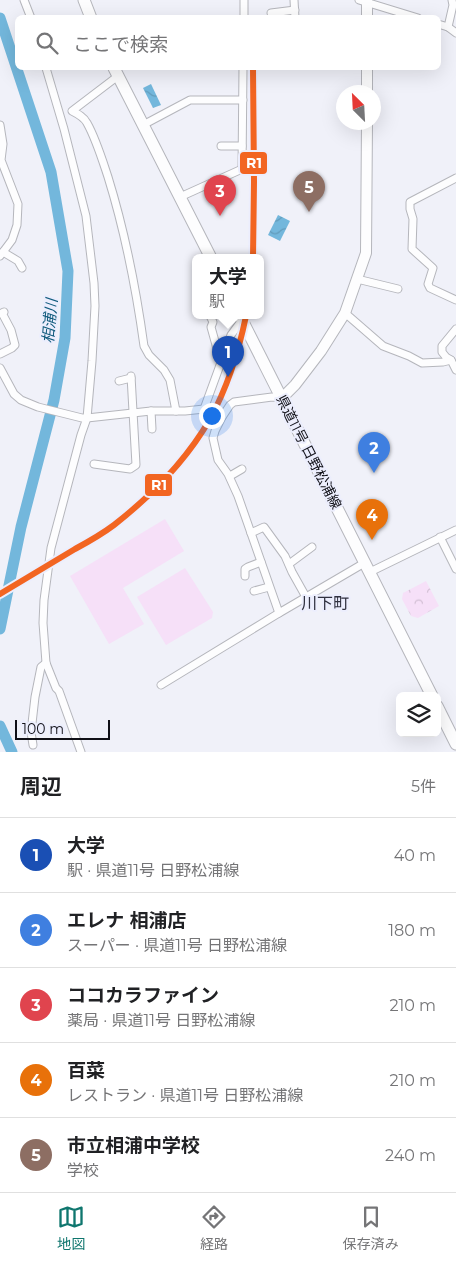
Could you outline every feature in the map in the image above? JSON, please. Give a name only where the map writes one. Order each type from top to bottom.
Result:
[{"type":"main road","points":[[84,0],[90,15]]},
{"type":"main road","points":[[116,72],[209,254]]},
{"type":"main road","name":"県道11号 日野松浦線","points":[[242,319],[430,692]]},
{"type":"main road","points":[[441,714],[456,744]]},
{"type":"street","points":[[24,0],[30,15]]},
{"type":"street","points":[[244,0],[244,15]]},
{"type":"street","points":[[271,13],[295,14],[294,0]]},
{"type":"street","points":[[448,26],[453,5],[452,0]]},
{"type":"street","points":[[366,15],[364,1],[408,15]]},
{"type":"street","points":[[441,25],[448,26],[456,33]]},
{"type":"street","points":[[47,70],[58,106],[86,216],[94,283],[93,343],[84,418],[51,548],[43,623],[46,663],[56,688],[59,690],[81,752]]},
{"type":"street","points":[[180,197],[242,169],[244,70]]},
{"type":"street","points":[[366,85],[367,70]]},
{"type":"street","points":[[72,111],[116,72]]},
{"type":"street","points":[[143,125],[190,100],[243,100]]},
{"type":"street","points":[[58,106],[82,116],[87,122],[101,155],[116,202],[130,259],[144,346],[170,380],[176,410]]},
{"type":"street","points":[[0,125],[1,160],[18,204],[17,225],[12,240],[2,251],[20,258],[22,268]]},
{"type":"street","points":[[279,613],[238,496],[230,476],[218,460],[213,438],[230,404],[272,397],[282,398],[295,385],[321,351],[344,314],[366,253],[366,130]]},
{"type":"street","points":[[221,146],[242,146]]},
{"type":"street","points":[[456,178],[410,202],[413,219],[412,249],[432,268],[428,284],[430,288],[456,300]]},
{"type":"street","points":[[357,279],[398,289]]},
{"type":"street","points":[[0,354],[14,345],[11,330],[2,313],[4,312]]},
{"type":"street","points":[[344,314],[383,346],[422,363],[451,360]]},
{"type":"street","points":[[212,319],[213,322],[211,327],[221,363]]},
{"type":"street","points":[[204,409],[231,335],[240,319]]},
{"type":"street","points":[[456,329],[442,346],[442,352],[451,360],[456,370]]},
{"type":"street","points":[[0,368],[14,394],[21,400],[38,407],[84,418],[151,410],[204,409],[222,417]]},
{"type":"street","points":[[94,464],[130,469],[136,465],[131,377],[119,381]]},
{"type":"street","points":[[151,410],[152,429]]},
{"type":"street","points":[[230,476],[242,470]]},
{"type":"street","points":[[251,533],[264,526],[285,556],[306,597]]},
{"type":"street","points":[[161,685],[306,597],[368,567],[456,530]]},
{"type":"street","points":[[440,537],[456,568]]},
{"type":"street","points":[[288,564],[312,547]]},
{"type":"street","points":[[245,576],[245,569],[261,562]]},
{"type":"street","points":[[254,591],[270,587]]},
{"type":"street","points":[[33,745],[31,732],[35,697],[40,667],[46,663]]},
{"type":"green space","points":[[165,519],[184,551],[123,588],[144,624],[109,644],[70,576]]},
{"type":"green space","points":[[185,568],[213,612],[212,618],[166,645],[137,597]]},
{"type":"green space","points":[[426,581],[439,606],[418,618],[411,616],[402,599],[403,593]]},
{"type":"water","points":[[151,84],[161,105],[153,108],[143,88]]},
{"type":"water","points":[[278,215],[290,221],[280,241],[268,235]]},
{"type":"waterway","name":"相浦川","points":[[0,18],[15,63]]},
{"type":"waterway","name":"相浦川","points":[[0,629],[21,527],[54,400],[65,338],[68,271],[51,172],[17,70]]},
{"type":"waterway","name":"相浦川","points":[[0,726],[12,752]]},
{"type":"transit line","name":"R1","points":[[253,70],[253,254]]},
{"type":"transit line","name":"R1","points":[[0,594],[95,538],[128,514],[167,477],[201,434],[222,395],[232,369],[245,319]]},
{"type":"place","name":"市立相浦中学校","points":[[309,212]]},
{"type":"place","name":"ココカラファイン","points":[[220,216]]},
{"type":"place","name":"大学","points":[[228,377]]},
{"type":"place","name":"エレナ 相浦店","points":[[374,473]]},
{"type":"place","name":"百菜","points":[[372,540]]},
{"type":"district","name":"川下町","points":[[325,603]]}]
